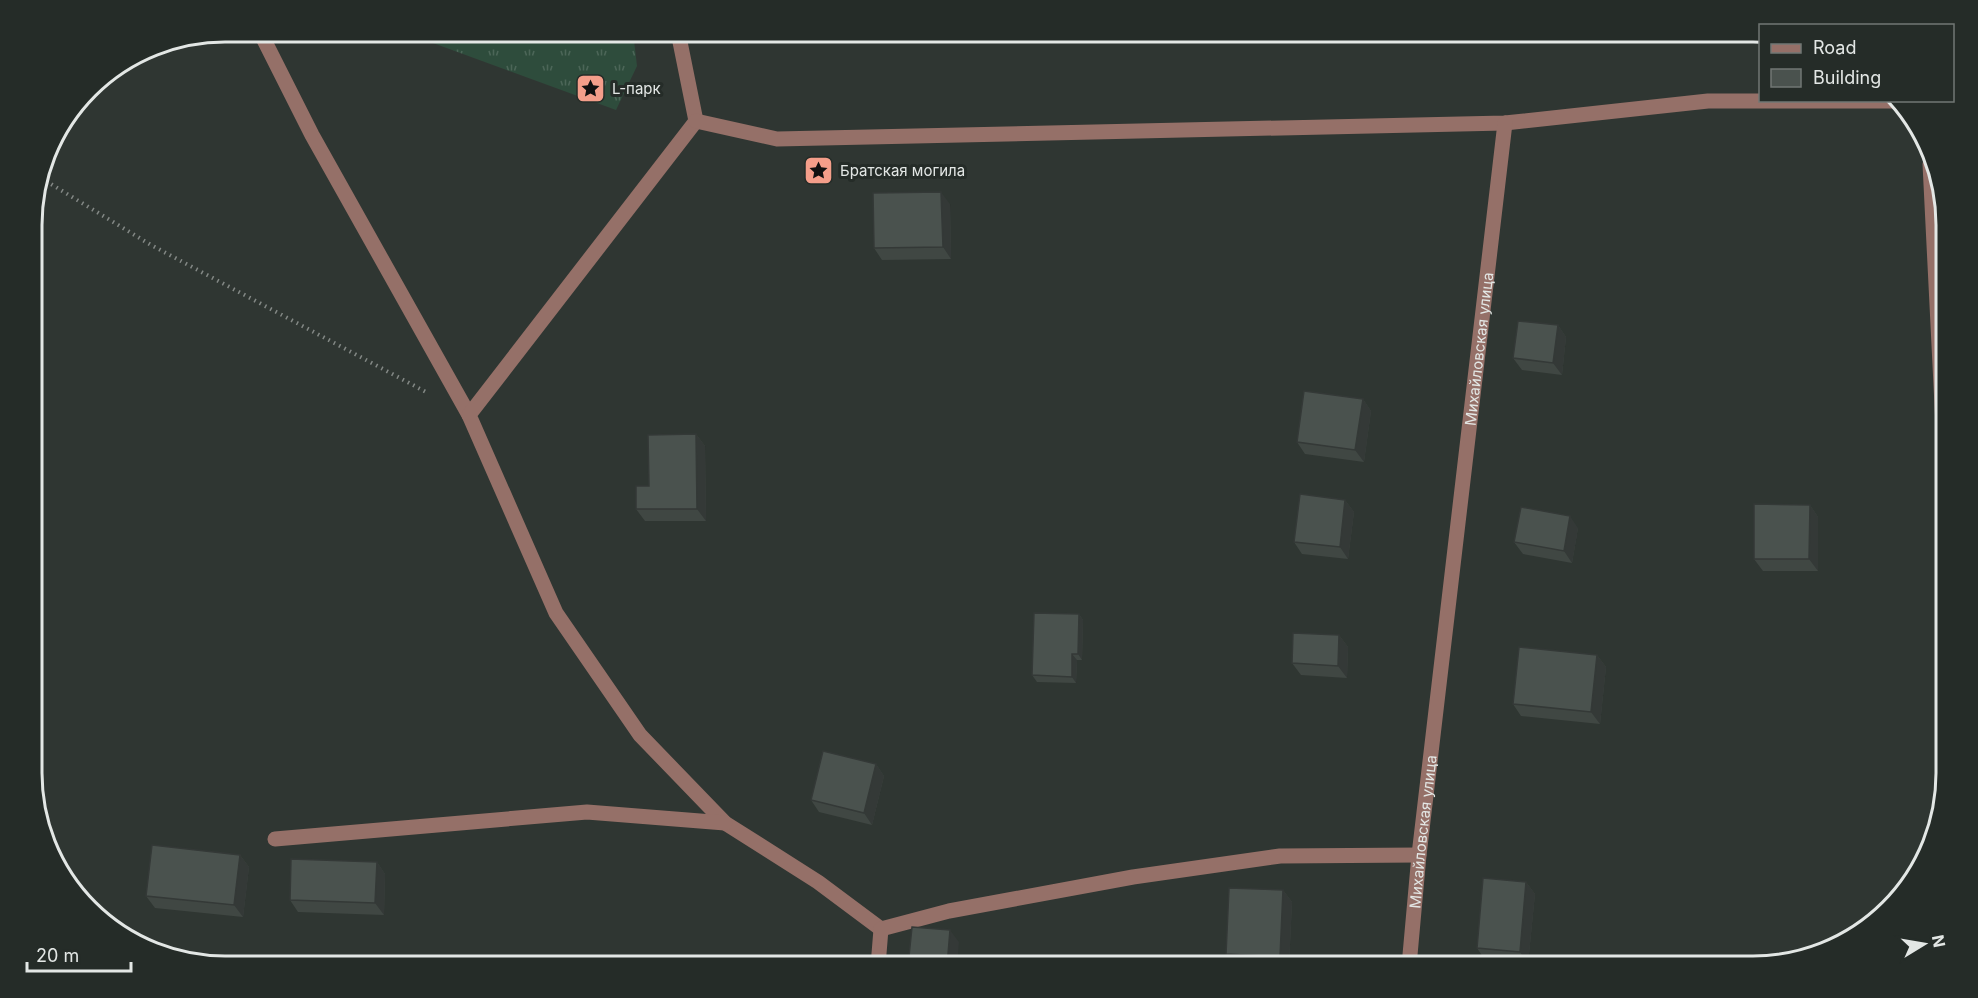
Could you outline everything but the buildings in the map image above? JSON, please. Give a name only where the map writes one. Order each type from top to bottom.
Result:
[{"type":"street","points":[[265,42],[312,135],[469,415],[556,613],[640,735],[725,823],[818,882],[881,929]]},
{"type":"street","points":[[469,415],[696,121],[680,42]]},
{"type":"street","points":[[696,121],[777,139],[1505,123],[1708,101],[1759,101]]},
{"type":"street","name":"Михайловская улица","points":[[1409,956],[1505,123]]},
{"type":"street","points":[[1931,183],[1936,285]]},
{"type":"street","points":[[275,839],[587,812],[725,823]]},
{"type":"street","points":[[881,929],[948,911],[1133,877],[1280,856],[1419,855]]},
{"type":"street","points":[[880,956],[881,929]]},
{"type":"path","points":[[47,182],[151,245],[431,394]]},
{"type":"green space","name":"L-парк","points":[[430,42],[634,42],[637,66],[616,110]]},
{"type":"place","name":"L-парк","points":[[591,88]]},
{"type":"place","name":"Братская могила","points":[[819,170]]}]
